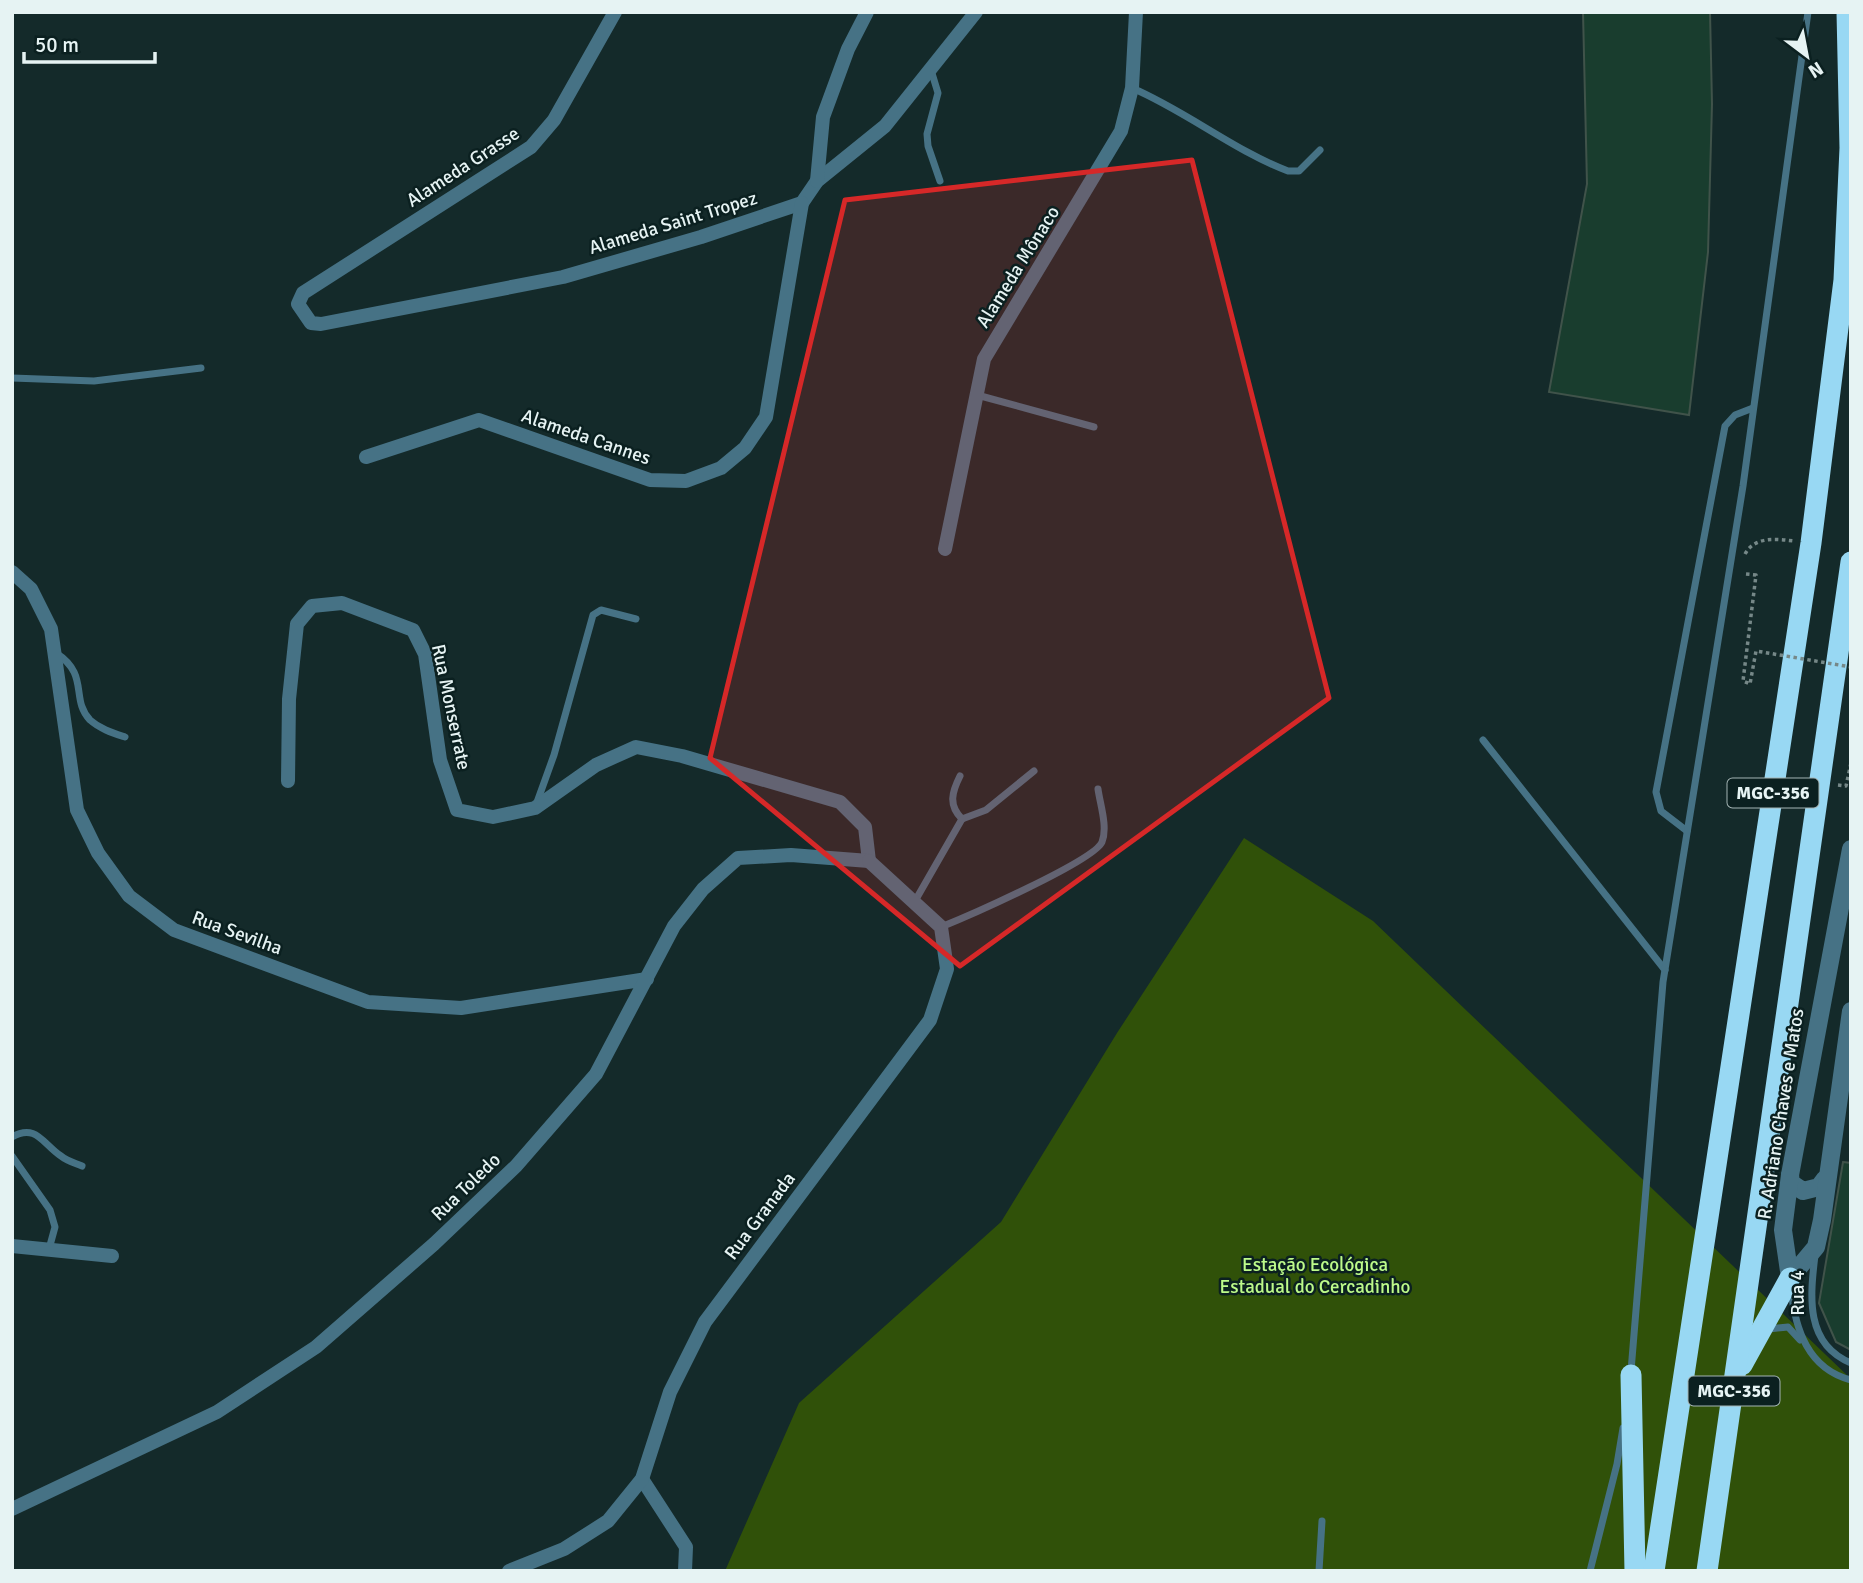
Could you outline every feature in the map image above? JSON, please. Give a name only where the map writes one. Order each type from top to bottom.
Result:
[{"type":"highway","name":"MGC-356","points":[[1654,1571],[1811,542],[1844,280],[1850,148],[1847,12]]},
{"type":"highway","name":"MGC-356","points":[[1706,1571],[1851,562]]},
{"type":"highway","points":[[1847,591],[1851,640]]},
{"type":"highway","points":[[1736,1376],[1790,1278]]},
{"type":"highway","points":[[1631,1375],[1635,1571]]},
{"type":"street","name":"Alameda Grasse","points":[[303,315],[298,304],[303,293],[531,147],[554,120],[615,12]]},
{"type":"street","points":[[817,181],[823,117],[848,49],[867,12]]},
{"type":"street","points":[[802,203],[817,181],[884,126],[976,12]]},
{"type":"street","name":"Alameda Mônaco","points":[[945,549],[984,359],[1121,131],[1132,88],[1136,12]]},
{"type":"street","name":"Alameda Saint Tropez","points":[[303,315],[311,323],[321,324],[564,276],[701,237],[802,203]]},
{"type":"street","name":"Alameda Cannes","points":[[366,457],[478,420],[650,480],[686,481],[721,468],[746,448],[766,417],[802,203]]},
{"type":"street","name":"Rua Sevilha","points":[[12,572],[31,590],[51,629],[77,810],[98,853],[129,896],[174,930],[368,1002],[461,1008],[646,979]]},
{"type":"street","name":"Rua Monserrate","points":[[288,781],[289,699],[297,624],[312,606],[342,603],[413,630],[425,654],[440,760],[457,810],[494,817],[535,808],[596,765],[636,747],[682,756],[840,802],[865,827],[869,861]]},
{"type":"street","name":"R. Adriano Chaves e Matos","points":[[1790,1278],[1783,1230],[1790,1175],[1851,849]]},
{"type":"street","name":"Rua Toledo","points":[[12,1509],[217,1412],[316,1347],[435,1244],[516,1166],[596,1074],[674,926],[703,889],[738,858],[791,855],[869,861]]},
{"type":"street","points":[[869,861],[941,928]]},
{"type":"street","name":"Rua Granada","points":[[509,1571],[564,1549],[608,1521],[642,1479],[670,1392],[705,1322],[930,1020],[947,969],[941,928]]},
{"type":"street","points":[[1790,1278],[1816,1247],[1851,1011]]},
{"type":"street","points":[[1790,1175],[1791,1183],[1803,1191],[1819,1187],[1825,1179]]},
{"type":"street","points":[[12,1247],[112,1256]]},
{"type":"street","points":[[642,1479],[686,1546],[685,1571]]},
{"type":"lane","points":[[1590,1571],[1617,1464],[1631,1375],[1665,970],[1753,408],[1808,12]]},
{"type":"lane","points":[[931,70],[938,93],[927,134],[928,146],[940,181]]},
{"type":"lane","points":[[1132,88],[1163,101],[1204,127],[1287,171],[1299,170],[1320,150]]},
{"type":"lane","points":[[12,378],[94,381],[201,368]]},
{"type":"lane","points":[[977,395],[1094,427]]},
{"type":"lane","points":[[1687,831],[1661,811],[1656,792],[1725,426],[1735,415],[1753,408]]},
{"type":"lane","points":[[535,808],[554,755],[593,615],[601,610],[636,619]]},
{"type":"lane","points":[[55,651],[73,665],[83,709],[91,720],[125,737]]},
{"type":"lane","points":[[1483,740],[1665,970]]},
{"type":"lane","points":[[915,901],[962,819],[986,810],[1034,771]]},
{"type":"lane","points":[[960,776],[953,789],[952,803],[962,819]]},
{"type":"lane","points":[[941,928],[1034,885],[1093,852],[1102,844],[1104,830],[1098,789]]},
{"type":"lane","points":[[12,1137],[23,1132],[38,1134],[58,1155],[82,1166]]},
{"type":"lane","points":[[12,1156],[50,1210],[55,1227],[49,1250]]},
{"type":"lane","name":"Rua 4","points":[[1816,1247],[1812,1296],[1814,1324],[1819,1338],[1829,1349],[1839,1359],[1851,1363]]},
{"type":"lane","points":[[1790,1278],[1793,1307],[1803,1344]]},
{"type":"lane","points":[[1757,1338],[1772,1327],[1788,1327],[1827,1370],[1851,1380]]},
{"type":"lane","points":[[1319,1571],[1322,1521]]},
{"type":"path","points":[[1811,542],[1768,538],[1748,548],[1740,563],[1746,574],[1756,575],[1743,681],[1750,684],[1756,651],[1851,667]]},
{"type":"path","points":[[1840,772],[1838,786],[1846,786],[1851,763]]},
{"type":"highlighted area","points":[[1192,160],[1329,698],[960,966],[710,758],[845,200]]},
{"type":"green space","name":"Estação Ecológica Estadual do Cercadinho","points":[[1244,838],[1373,921],[1851,1379],[1851,1571],[725,1571],[799,1403],[1001,1222],[1117,1033]]},
{"type":"building","points":[[1583,12],[1710,12],[1712,104],[1708,252],[1689,415],[1549,392],[1587,184]]},
{"type":"building","points":[[1843,1162],[1851,1163],[1851,1350],[1836,1342],[1819,1303]]}]
